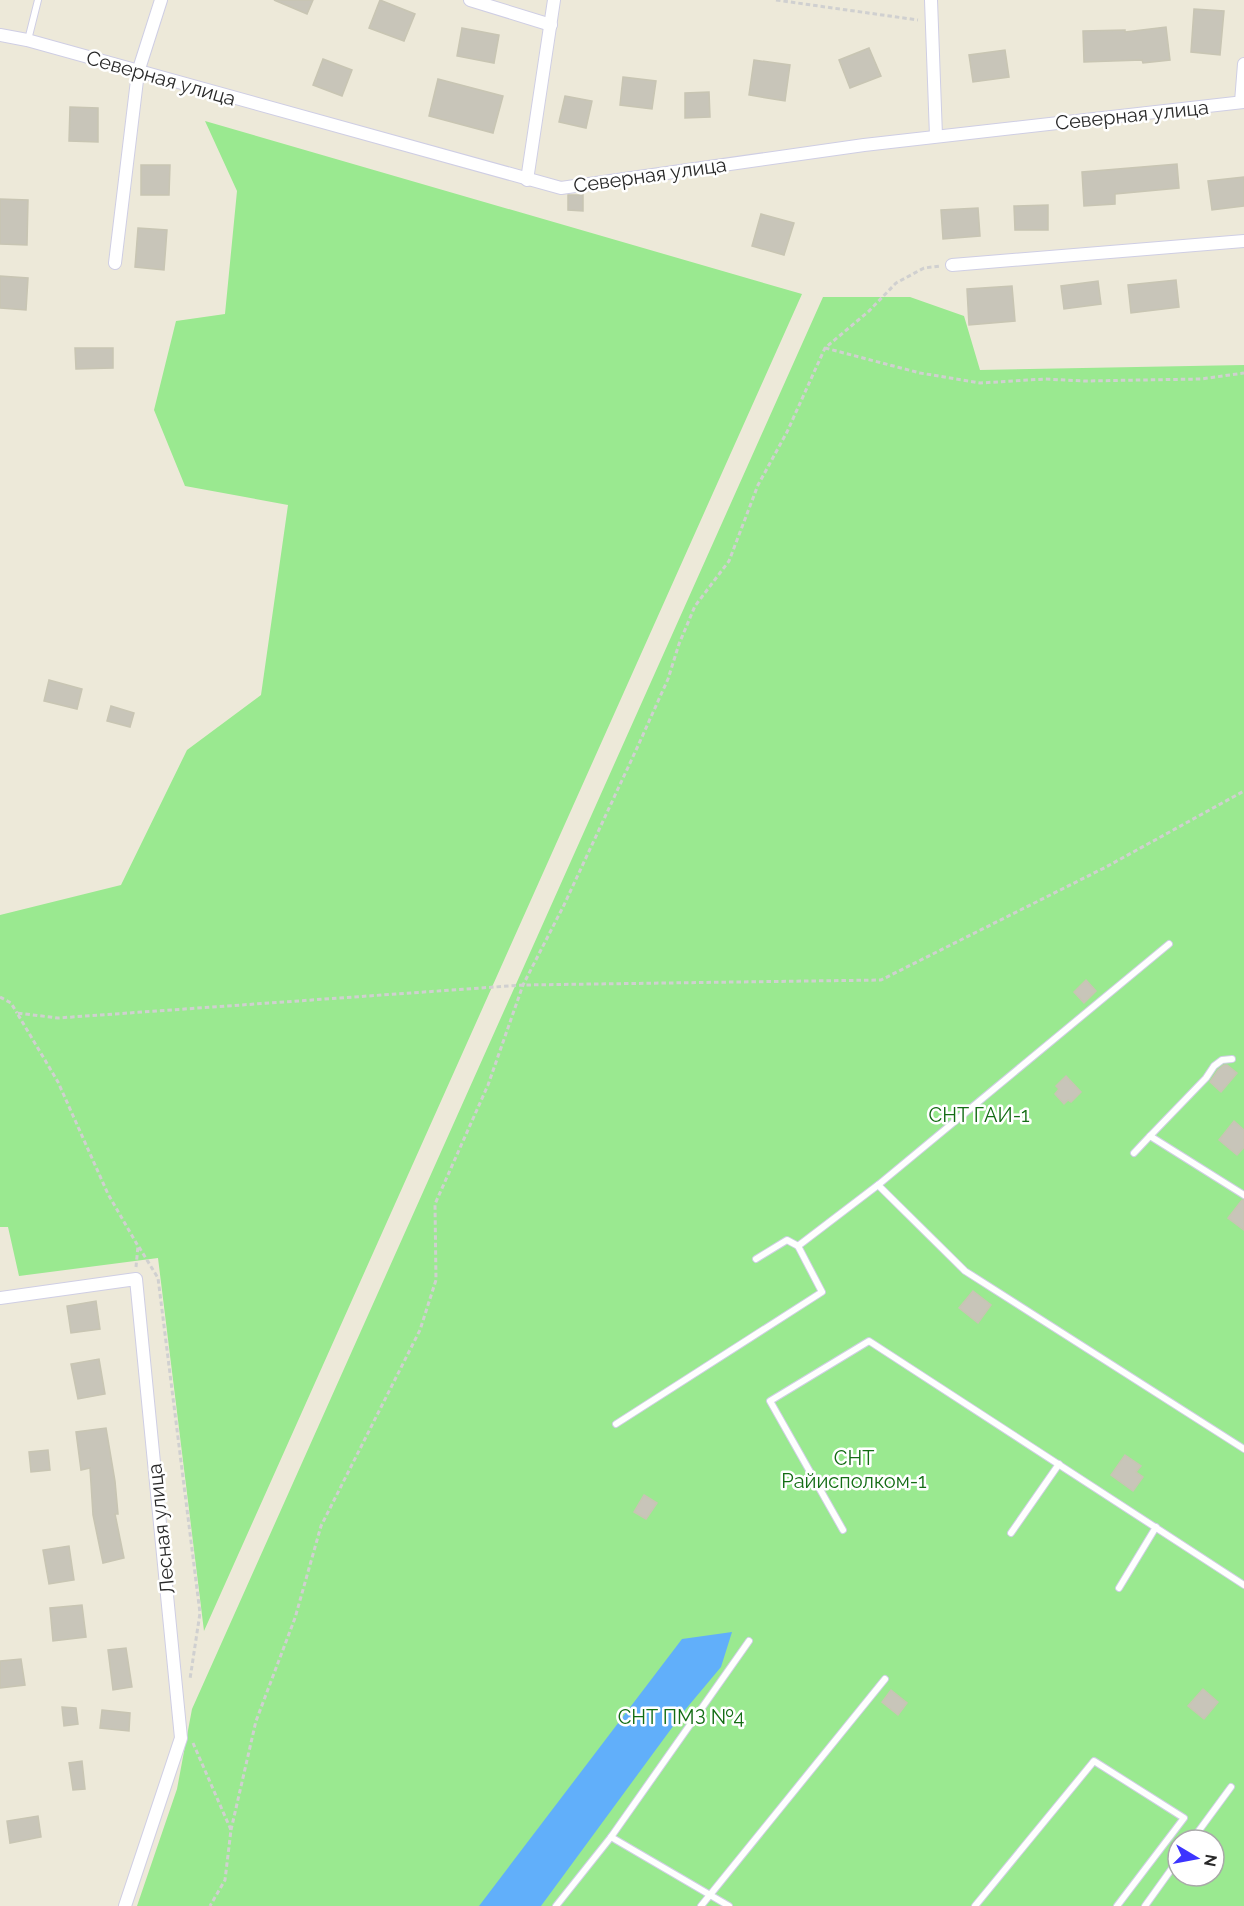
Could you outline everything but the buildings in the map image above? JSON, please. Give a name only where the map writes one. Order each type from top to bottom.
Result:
[{"type":"street","points":[[116,263],[138,72],[161,0]]},
{"type":"street","points":[[470,0],[550,25]]},
{"type":"street","points":[[527,180],[554,0]]},
{"type":"street","points":[[931,0],[936,136]]},
{"type":"street","name":"Северная улица","points":[[0,35],[27,40],[561,188],[936,136],[1243,102]]},
{"type":"street","points":[[1243,102],[1244,64]]},
{"type":"street","points":[[952,266],[1244,241]]},
{"type":"street","points":[[0,1298],[136,1279]]},
{"type":"street","name":"Лесная улица","points":[[125,1906],[182,1738],[136,1279]]},
{"type":"lane","points":[[27,40],[38,0]]},
{"type":"lane","points":[[798,1245],[878,1185],[1169,944]]},
{"type":"lane","points":[[1134,1153],[1206,1078],[1214,1066],[1222,1060],[1232,1059]]},
{"type":"lane","points":[[1150,1136],[1244,1195]]},
{"type":"lane","points":[[878,1185],[965,1271],[1244,1449]]},
{"type":"lane","points":[[616,1424],[822,1292],[798,1245],[787,1240],[756,1259]]},
{"type":"lane","points":[[843,1530],[770,1401],[869,1341],[1244,1585]]},
{"type":"lane","points":[[1011,1533],[1059,1464]]},
{"type":"lane","points":[[1119,1588],[1156,1527]]},
{"type":"lane","points":[[556,1906],[611,1837],[750,1641]]},
{"type":"lane","points":[[701,1906],[885,1679]]},
{"type":"lane","points":[[975,1906],[1094,1761],[1184,1818],[1117,1906]]},
{"type":"lane","points":[[1201,1828],[1231,1787]]},
{"type":"lane","points":[[611,1837],[729,1906]]},
{"type":"lane","points":[[1145,1906],[1166,1877]]},
{"type":"path","points":[[776,0],[932,22]]},
{"type":"path","points":[[210,1906],[225,1880],[231,1830],[256,1722],[294,1618],[321,1526],[420,1330],[436,1280],[435,1204],[488,1085],[523,985],[564,905],[637,748],[668,679],[679,644],[695,606],[729,561],[758,484],[788,432],[825,348],[870,311],[896,283],[924,268],[952,266]]},
{"type":"path","points":[[825,348],[920,373],[980,383],[1045,379],[1084,381],[1201,379],[1244,373]]},
{"type":"path","points":[[17,1013],[58,1018],[523,985],[881,980],[1023,909],[1244,791]]},
{"type":"path","points":[[0,997],[11,1003],[58,1082],[108,1194],[158,1278],[200,1613],[189,1689]]},
{"type":"path","points":[[136,1279],[138,1246]]},
{"type":"path","points":[[188,1733],[231,1830]]},
{"type":"green space","points":[[205,121],[802,294],[204,1631],[158,1258],[19,1276],[8,1227],[0,1227],[0,915],[121,885],[187,750],[261,695],[288,505],[185,486],[154,410],[176,321],[225,314],[237,191]]},
{"type":"green space","points":[[823,297],[910,297],[964,316],[980,370],[1244,365],[1244,1906],[137,1906],[177,1789],[192,1709]]},
{"type":"water","points":[[732,1632],[721,1667],[685,1710],[541,1906],[479,1906],[682,1639]]},
{"type":"park label","name":"СНТ ГАИ-1","points":[[979,1115]]},
{"type":"park label","name":"СНТ Райисполком-1","points":[[854,1470]]},
{"type":"park label","name":"СНТ ПМЗ №4","points":[[681,1717]]}]
